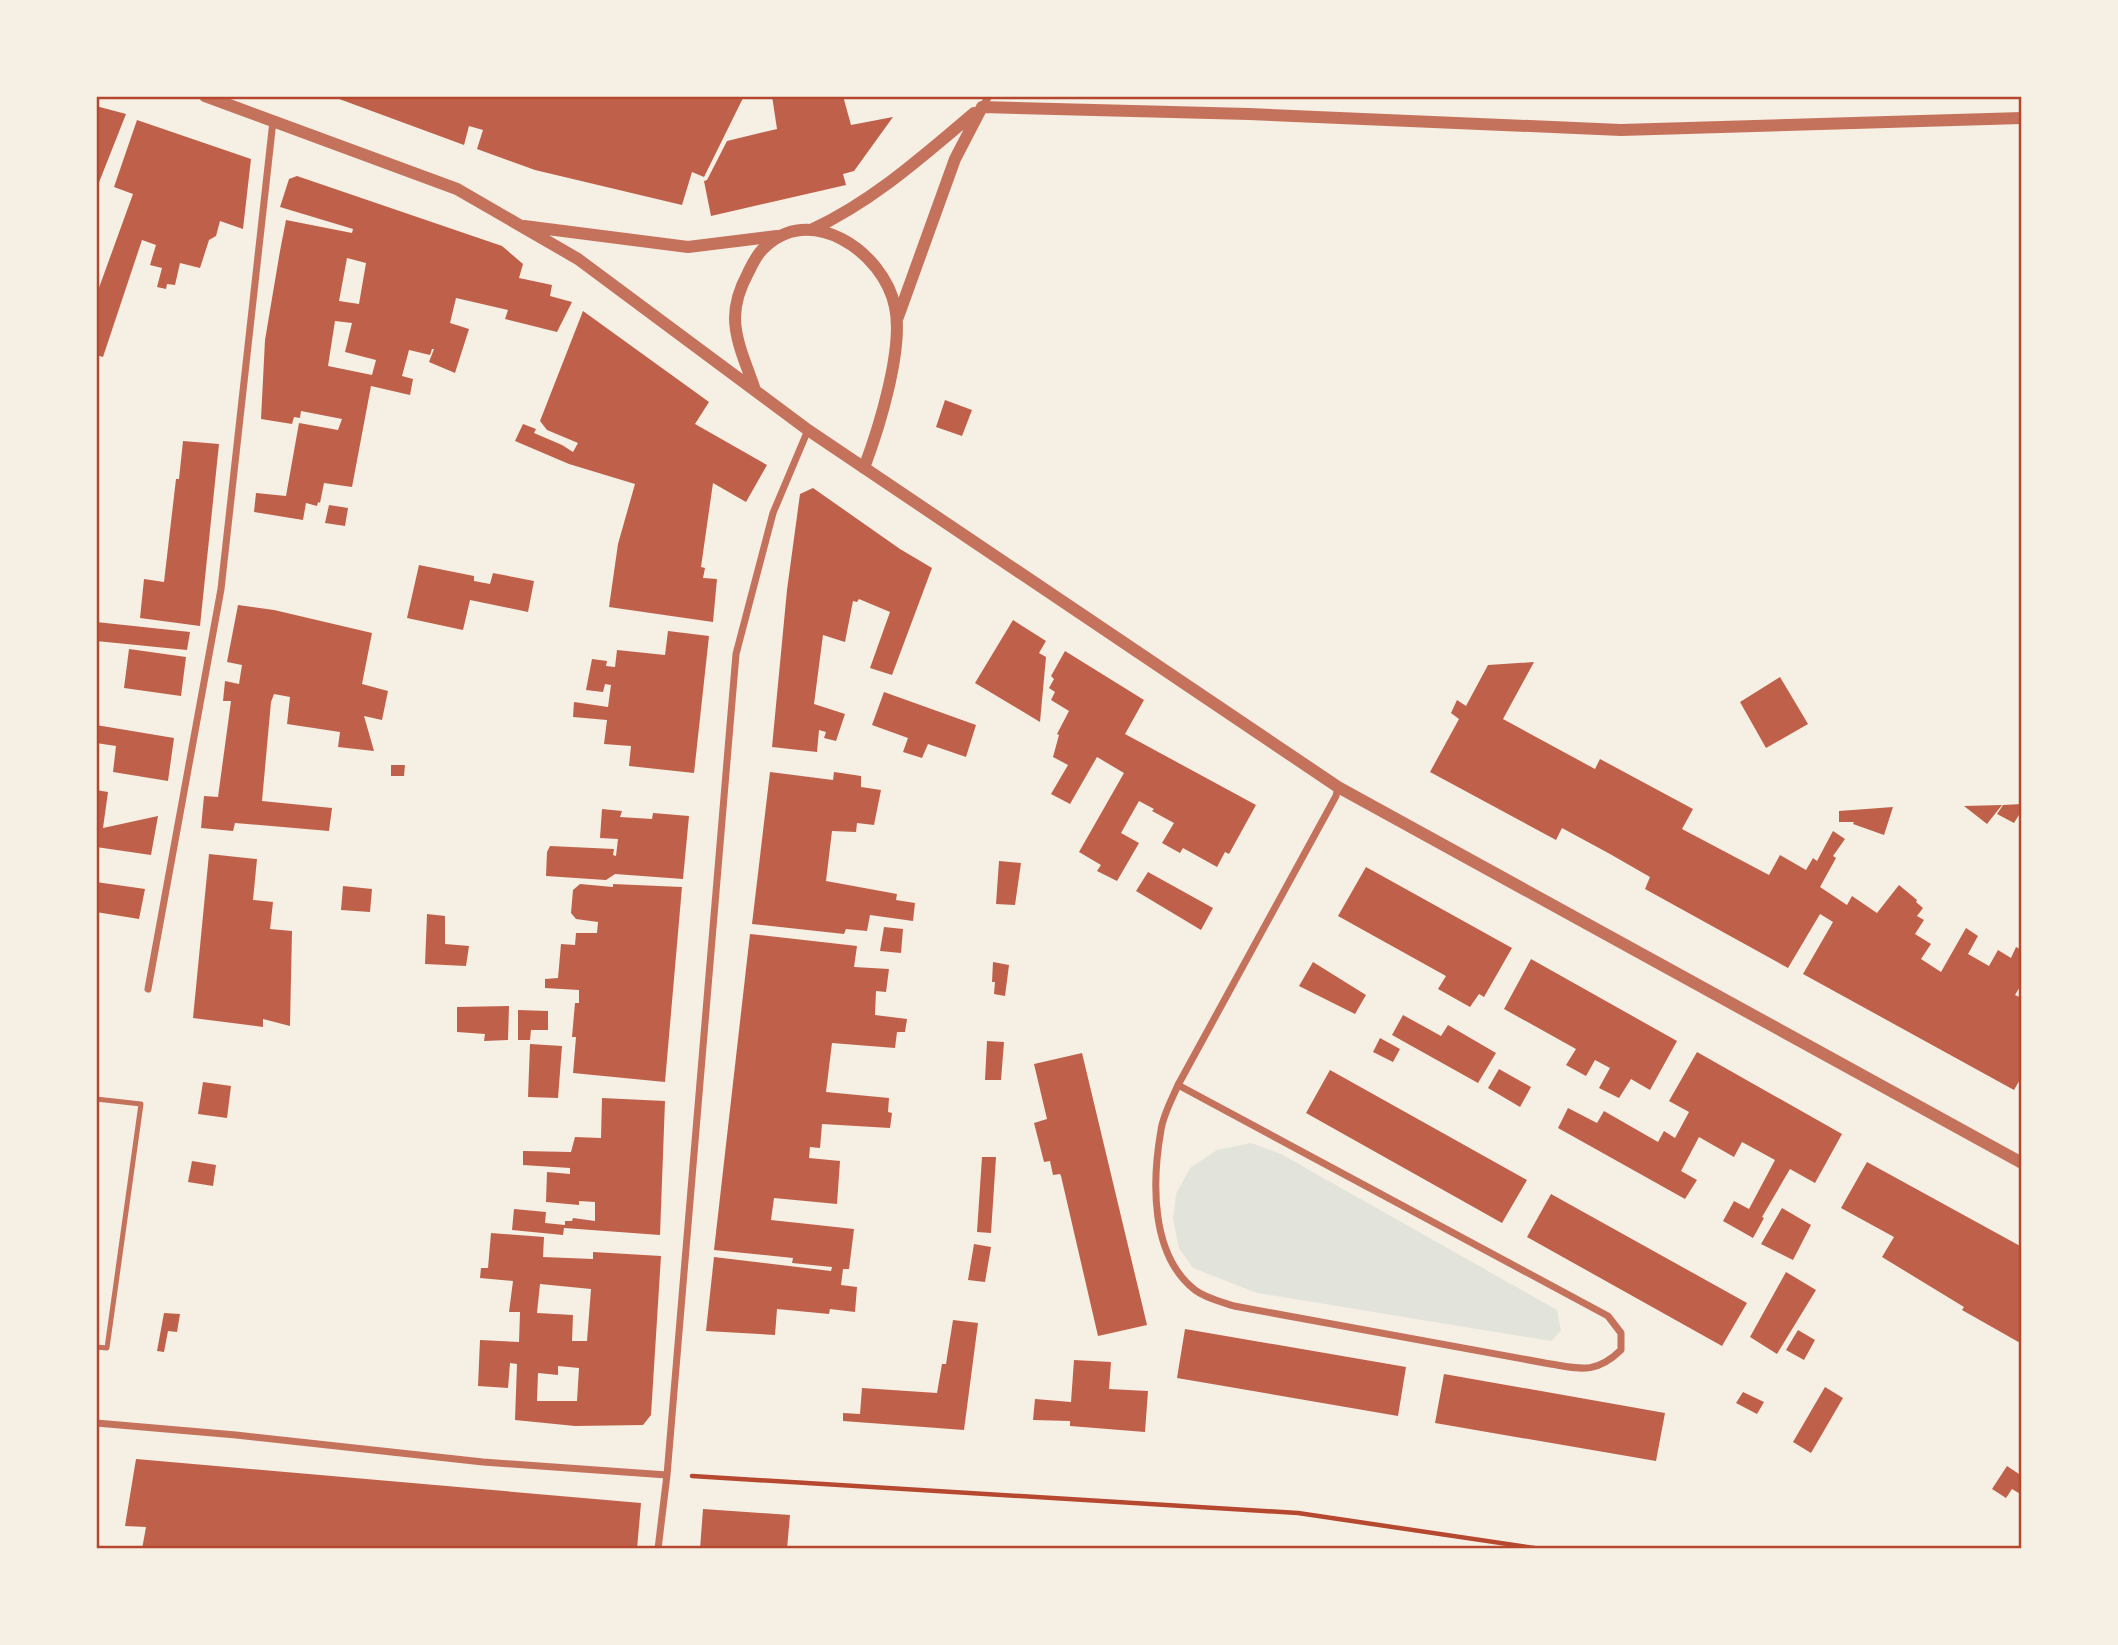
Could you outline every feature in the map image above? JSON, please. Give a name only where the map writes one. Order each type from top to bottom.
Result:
[{"type":"street","points":[[205,96],[457,189],[578,259],[808,430],[1338,787],[2022,1163]]},
{"type":"street","points":[[521,226],[688,247],[811,230],[862,203],[897,178],[986,101],[1621,130],[2022,118]]},
{"type":"street","points":[[864,468],[878,431],[895,351],[897,321],[955,159],[986,101]]},
{"type":"street","points":[[149,989],[221,589],[273,121]]},
{"type":"street","points":[[811,230],[833,234],[870,260],[882,273],[890,290],[897,321]]},
{"type":"street","points":[[755,390],[735,321],[736,309],[742,284],[762,250],[782,236]]},
{"type":"street","points":[[658,1549],[667,1475],[736,654],[773,513],[808,430]]},
{"type":"street","points":[[1178,1085],[1608,1315],[1621,1333],[1621,1350],[1608,1363],[1586,1370],[1234,1307],[1197,1292],[1177,1273],[1163,1241],[1155,1190],[1161,1127],[1178,1085],[1336,796],[1338,787]]},
{"type":"street","points":[[96,1423],[483,1462],[667,1475]]},
{"type":"lane","points":[[96,1099],[141,1104],[107,1348],[96,1347]]},
{"type":"path","points":[[667,1475],[1298,1513],[1541,1549]]},
{"type":"shaded area","points":[[1251,1143],[1281,1154],[1557,1310],[1561,1331],[1551,1341],[1257,1293],[1193,1268],[1179,1248],[1173,1219],[1176,1194],[1190,1168],[1217,1150]]},
{"type":"building","points":[[331,96],[744,96],[704,177],[692,172],[682,205],[535,170],[477,149],[483,130],[469,126],[464,145]]},
{"type":"building","points":[[772,96],[843,96],[851,125],[893,117],[854,171],[843,174],[846,185],[711,216],[704,181],[707,180],[727,141],[777,129]]},
{"type":"building","points":[[96,106],[126,114],[96,190]]},
{"type":"building","points":[[137,120],[251,159],[243,229],[220,221],[216,236],[209,240],[200,268],[180,263],[175,285],[167,284],[166,289],[157,287],[162,268],[150,265],[156,245],[142,240],[103,357],[96,355],[96,296],[133,194],[114,187]]},
{"type":"building","points":[[297,176],[502,246],[523,264],[519,278],[552,285],[550,296],[572,302],[557,332],[505,319],[508,310],[456,298],[450,323],[469,329],[455,373],[429,362],[434,349],[430,355],[409,350],[402,376],[413,379],[410,395],[371,386],[352,487],[324,483],[320,503],[318,502],[317,506],[306,503],[303,520],[254,512],[256,493],[286,496],[299,423],[338,430],[342,419],[301,411],[300,418],[294,417],[292,424],[261,419],[265,340],[280,251],[286,220],[352,233],[353,229],[280,207],[289,179]],"holes":[[[347,258],[366,263],[359,304],[339,301]],[[335,321],[352,323],[345,352],[376,360],[372,375],[328,366]]]},
{"type":"building","points":[[583,311],[709,402],[695,424],[767,465],[746,502],[713,483],[701,567],[705,568],[703,578],[717,579],[713,622],[609,607],[618,544],[635,484],[569,464],[515,441],[523,424],[536,429],[534,433],[573,452],[578,443],[547,430],[540,421]]},
{"type":"building","points":[[945,400],[972,410],[962,436],[936,427]]},
{"type":"building","points":[[183,441],[219,444],[200,626],[140,618],[144,579],[164,582]]},
{"type":"building","points":[[813,488],[932,568],[892,675],[870,668],[890,612],[859,599],[857,602],[853,601],[845,642],[823,635],[814,704],[845,714],[836,741],[824,738],[826,732],[819,730],[817,752],[772,747],[787,590],[800,494]]},
{"type":"building","points":[[329,505],[348,508],[345,526],[325,523]]},
{"type":"building","points":[[419,565],[474,576],[474,581],[490,584],[493,573],[534,581],[528,612],[470,600],[463,630],[407,618]]},
{"type":"building","points":[[238,605],[274,610],[372,633],[362,684],[388,691],[382,720],[364,716],[374,751],[338,747],[340,732],[287,724],[290,697],[274,694],[271,702],[262,801],[332,808],[329,831],[235,823],[233,831],[201,828],[204,796],[218,797],[231,701],[223,701],[225,681],[239,684],[242,665],[227,662]]},
{"type":"building","points":[[1013,620],[1046,641],[1039,653],[1046,657],[1040,722],[975,683]]},
{"type":"building","points":[[96,622],[190,632],[187,650],[96,641]]},
{"type":"building","points":[[668,631],[709,636],[694,773],[629,766],[631,746],[604,744],[607,720],[573,717],[574,702],[608,707],[611,685],[605,684],[603,692],[586,690],[592,659],[607,661],[606,666],[615,667],[617,650],[665,655]]},
{"type":"building","points":[[129,649],[186,657],[181,696],[124,688]]},
{"type":"building","points":[[1065,651],[1144,700],[1125,734],[1256,805],[1229,854],[1225,852],[1217,867],[1183,848],[1180,853],[1162,843],[1174,823],[1139,801],[1121,833],[1139,843],[1117,881],[1097,871],[1101,865],[1079,852],[1124,773],[1097,757],[1070,804],[1051,794],[1068,765],[1053,757],[1059,735],[1057,734],[1069,711],[1051,700],[1055,692],[1049,688],[1054,679],[1051,676]]},
{"type":"building","points":[[1534,662],[1503,719],[1595,769],[1600,759],[1693,809],[1682,829],[1769,875],[1780,855],[1806,870],[1813,858],[1817,861],[1833,831],[1845,839],[1833,856],[1836,858],[1820,887],[1847,905],[1852,896],[1877,913],[1899,885],[1923,908],[1917,916],[1924,920],[1915,934],[1931,944],[1921,959],[1941,972],[1966,928],[1978,936],[1968,954],[1989,966],[1998,950],[2011,958],[2016,947],[2022,950],[2022,983],[2015,995],[2022,998],[2022,1076],[2014,1090],[1803,974],[1833,922],[1820,914],[1788,968],[1645,889],[1650,877],[1610,854],[1562,828],[1556,840],[1430,772],[1459,719],[1451,713],[1457,700],[1466,706],[1488,665]]},
{"type":"building","points":[[1780,677],[1808,724],[1766,748],[1740,702]]},
{"type":"building","points":[[884,692],[976,725],[966,757],[928,744],[922,758],[903,752],[908,738],[872,725]]},
{"type":"building","points":[[96,725],[174,738],[168,781],[113,772],[116,746],[96,743]]},
{"type":"building","points":[[391,765],[405,765],[404,776],[391,776]]},
{"type":"building","points":[[770,772],[833,780],[834,772],[861,776],[861,787],[881,790],[874,825],[857,823],[856,832],[832,831],[826,881],[897,894],[896,900],[915,903],[913,921],[870,915],[867,931],[846,929],[844,934],[752,924]]},
{"type":"building","points":[[96,790],[108,792],[103,828],[158,816],[151,855],[96,847]]},
{"type":"building","points":[[2022,804],[2022,810],[2014,823],[1997,814],[2003,805]]},
{"type":"building","points":[[2002,805],[1987,824],[1964,806]]},
{"type":"building","points":[[1893,807],[1884,835],[1853,824],[1854,822],[1839,822],[1839,811]]},
{"type":"building","points":[[602,809],[622,811],[620,817],[652,819],[653,813],[689,816],[683,879],[615,874],[606,880],[546,876],[547,852],[550,846],[614,849],[613,855],[616,856],[618,839],[600,838]]},
{"type":"building","points":[[209,854],[257,859],[253,900],[273,902],[270,929],[292,931],[290,1026],[263,1019],[263,1027],[193,1018]]},
{"type":"building","points":[[999,861],[1021,863],[1015,905],[996,904]]},
{"type":"building","points":[[1366,867],[1512,948],[1484,997],[1479,994],[1470,1007],[1438,989],[1446,976],[1338,916]]},
{"type":"building","points":[[1148,872],[1213,908],[1201,930],[1136,891]]},
{"type":"building","points":[[96,882],[145,889],[139,919],[96,912]]},
{"type":"building","points":[[580,884],[682,887],[665,1082],[573,1073],[576,1037],[572,1037],[579,990],[545,988],[545,979],[558,978],[561,944],[575,945],[576,933],[597,933],[598,922],[576,919],[571,913],[573,890]]},
{"type":"building","points":[[343,886],[372,889],[370,912],[341,910]]},
{"type":"building","points":[[427,914],[445,916],[445,944],[469,946],[466,966],[425,964]]},
{"type":"building","points":[[884,927],[903,929],[901,953],[880,951]]},
{"type":"building","points":[[750,934],[857,946],[854,967],[889,969],[886,992],[876,991],[875,1015],[907,1019],[905,1032],[897,1032],[895,1048],[832,1043],[826,1092],[889,1098],[888,1112],[892,1113],[890,1128],[822,1124],[820,1148],[810,1147],[809,1158],[840,1161],[837,1204],[774,1198],[771,1220],[854,1229],[849,1269],[843,1269],[841,1285],[857,1287],[855,1312],[830,1309],[829,1314],[777,1309],[775,1335],[706,1331],[714,1257],[831,1271],[832,1267],[792,1263],[793,1258],[714,1250]]},
{"type":"building","points":[[1531,959],[1677,1041],[1650,1090],[1631,1079],[1619,1098],[1599,1088],[1610,1068],[1595,1060],[1586,1076],[1566,1065],[1576,1049],[1504,1009]]},
{"type":"building","points":[[993,962],[1009,965],[1005,996],[994,994]]},
{"type":"building","points":[[1313,962],[1366,995],[1355,1014],[1299,986]]},
{"type":"building","points":[[509,1006],[508,1040],[484,1041],[485,1034],[457,1032],[457,1007]]},
{"type":"building","points":[[518,1010],[548,1011],[548,1030],[531,1030],[530,1040],[518,1040]]},
{"type":"building","points":[[1403,1015],[1441,1036],[1448,1025],[1496,1053],[1478,1083],[1392,1035]]},
{"type":"building","points":[[1380,1038],[1400,1049],[1393,1062],[1373,1052]]},
{"type":"building","points":[[987,1041],[1004,1042],[1001,1080],[985,1080]]},
{"type":"building","points":[[530,1044],[562,1046],[558,1098],[528,1097]]},
{"type":"building","points":[[1697,1052],[1842,1134],[1815,1183],[1790,1169],[1753,1238],[1723,1221],[1734,1201],[1749,1209],[1775,1160],[1742,1142],[1734,1157],[1699,1137],[1681,1171],[1697,1180],[1685,1199],[1558,1128],[1568,1108],[1597,1123],[1604,1111],[1658,1142],[1664,1131],[1675,1138],[1689,1112],[1669,1101]]},
{"type":"building","points":[[1082,1053],[1147,1325],[1098,1336],[1061,1176],[1053,1175],[1050,1161],[1044,1162],[1034,1123],[1047,1119],[1034,1064]]},
{"type":"building","points":[[1499,1069],[1531,1087],[1520,1107],[1488,1088]]},
{"type":"building","points":[[1330,1070],[1527,1180],[1502,1223],[1306,1113]]},
{"type":"building","points":[[203,1082],[231,1086],[227,1118],[198,1114]]},
{"type":"building","points":[[602,1098],[665,1101],[660,1235],[564,1228],[563,1235],[512,1230],[514,1209],[546,1212],[545,1223],[565,1225],[565,1221],[572,1221],[573,1218],[595,1221],[595,1202],[579,1201],[579,1205],[546,1202],[547,1172],[570,1174],[570,1168],[523,1165],[523,1151],[571,1152],[575,1137],[601,1138]]},
{"type":"building","points":[[982,1157],[996,1157],[991,1233],[977,1232]]},
{"type":"building","points":[[192,1161],[216,1165],[213,1186],[188,1182]]},
{"type":"building","points":[[1867,1162],[2022,1247],[2022,1344],[1962,1310],[1964,1307],[1882,1257],[1894,1237],[1841,1208]]},
{"type":"building","points":[[1551,1194],[1747,1303],[1722,1346],[1527,1237]]},
{"type":"building","points":[[1782,1208],[1811,1225],[1793,1260],[1761,1244]]},
{"type":"building","points":[[491,1233],[544,1237],[543,1257],[593,1259],[593,1252],[661,1256],[651,1415],[643,1425],[575,1426],[515,1420],[517,1364],[510,1363],[508,1388],[478,1386],[480,1340],[519,1342],[520,1312],[509,1312],[513,1281],[480,1278],[481,1268],[488,1268]],"holes":[[[540,1284],[591,1289],[587,1341],[572,1341],[573,1315],[537,1313]],[[558,1366],[579,1368],[577,1401],[537,1401],[538,1373],[558,1375]]]},
{"type":"building","points":[[974,1244],[991,1247],[985,1282],[968,1280]]},
{"type":"building","points":[[1786,1272],[1816,1290],[1777,1354],[1750,1337]]},
{"type":"building","points":[[164,1313],[180,1314],[177,1332],[168,1331],[164,1352],[157,1351]]},
{"type":"building","points":[[953,1320],[978,1323],[964,1430],[843,1421],[843,1413],[860,1414],[862,1388],[937,1393],[942,1364],[946,1364]]},
{"type":"building","points":[[1185,1329],[1406,1367],[1398,1416],[1177,1378]]},
{"type":"building","points":[[1798,1330],[1815,1340],[1804,1360],[1786,1350]]},
{"type":"building","points":[[1074,1360],[1111,1362],[1109,1389],[1148,1391],[1145,1432],[1070,1426],[1070,1421],[1033,1420],[1035,1399],[1071,1402]]},
{"type":"building","points":[[1444,1374],[1665,1413],[1656,1461],[1435,1423]]},
{"type":"building","points":[[1825,1387],[1843,1398],[1811,1453],[1793,1442]]},
{"type":"building","points":[[1743,1392],[1764,1402],[1757,1414],[1736,1403]]},
{"type":"building","points":[[136,1459],[641,1503],[637,1549],[142,1549],[146,1527],[125,1526]]},
{"type":"building","points":[[2007,1466],[2022,1476],[2022,1495],[2012,1489],[2006,1498],[1992,1489]]},
{"type":"building","points":[[703,1509],[790,1515],[787,1549],[700,1549]]}]
